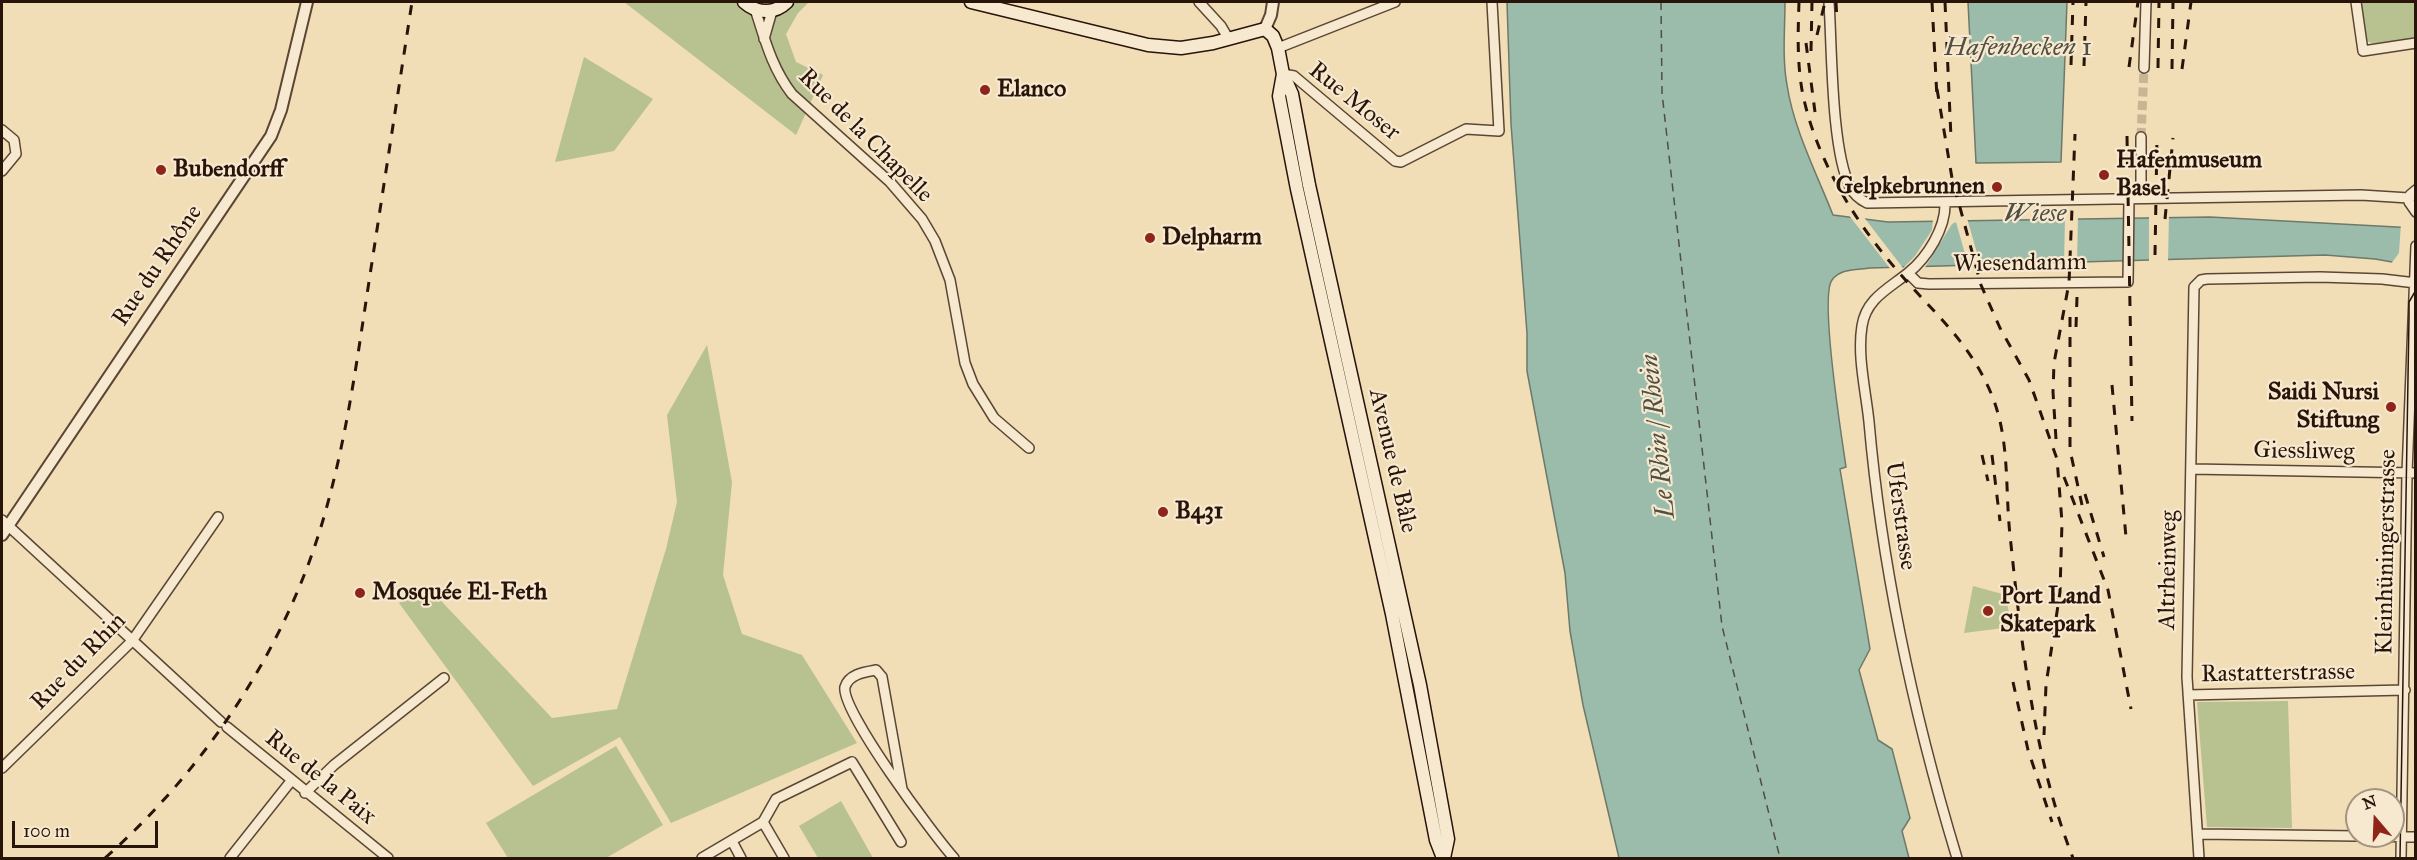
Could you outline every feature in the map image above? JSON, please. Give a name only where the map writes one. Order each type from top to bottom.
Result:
[{"type":"main road","points":[[744,2],[755,9],[772,11],[787,2]]},
{"type":"main road","points":[[971,2],[1148,45],[1181,48],[1264,29]]},
{"type":"main road","name":"Avenue de Bâle","points":[[1264,29],[1273,36],[1283,74],[1292,94],[1311,196],[1420,685],[1448,839],[1443,858]]},
{"type":"main road","name":"Avenue de Bâle","points":[[1283,74],[1279,96],[1297,189],[1408,688],[1436,840],[1443,858]]},
{"type":"main road","points":[[1408,688],[1420,685]]},
{"type":"street","name":"Rue du Rhône","points":[[4,527],[74,429],[271,136],[280,110],[307,2]]},
{"type":"street","points":[[1199,2],[1221,26],[1227,38]]},
{"type":"street","points":[[1264,29],[1271,15],[1272,2]]},
{"type":"street","points":[[1278,48],[1395,2]]},
{"type":"street","name":"Rue Moser","points":[[1283,74],[1294,76],[1395,161],[1401,162],[1466,129],[1499,130],[1492,2]]},
{"type":"street","points":[[1829,2],[1836,119],[1849,185],[1854,194],[1867,203],[2361,195],[2409,198]]},
{"type":"street","points":[[2144,68],[2146,2]]},
{"type":"street","points":[[2356,2],[2363,51],[2415,43]]},
{"type":"street","name":"Rue de la Chapelle","points":[[755,9],[779,77],[792,94],[890,183],[922,219],[935,241],[950,280],[965,363],[973,384],[994,418],[1029,448]]},
{"type":"street","points":[[764,39],[772,11]]},
{"type":"street","points":[[2,130],[14,140],[16,154],[2,171]]},
{"type":"street","points":[[2141,137],[2141,198]]},
{"type":"street","points":[[2415,190],[2409,198],[2410,206],[2415,212]]},
{"type":"street","name":"Wiesendamm","points":[[1910,271],[1918,283],[1981,285],[2128,282],[2129,198]]},
{"type":"street","name":"Uferstrasse","points":[[1946,203],[1943,225],[1910,271],[1877,296],[1864,314],[1861,342],[1874,479],[1888,576],[1902,646],[1957,858]]},
{"type":"street","name":"Kleinhüningerstrasse","points":[[2403,788],[2415,246]]},
{"type":"street","name":"Altrheinweg","points":[[2199,858],[2188,695],[2194,291],[2196,283],[2207,279],[2414,278]]},
{"type":"street","name":"Giessliweg","points":[[2191,469],[2411,473]]},
{"type":"street","name":"Rue du Rhin","points":[[2,768],[132,640],[218,517]]},
{"type":"street","name":"Rue de la Paix","points":[[4,527],[224,724],[305,793],[388,858]]},
{"type":"street","points":[[902,789],[885,686],[876,670],[851,678],[845,694],[867,738],[902,789],[954,858]]},
{"type":"street","points":[[305,793],[334,765],[444,678]]},
{"type":"street","name":"Rastatterstrasse","points":[[2188,695],[2404,690]]},
{"type":"street","points":[[702,858],[733,843],[763,822],[776,799],[852,762],[901,842]]},
{"type":"street","points":[[230,858],[291,781]]},
{"type":"street","points":[[763,822],[784,858]]},
{"type":"street","points":[[2199,834],[2345,836]]},
{"type":"street","points":[[733,843],[741,858]]},
{"type":"green space","points":[[624,2],[809,2],[798,13],[786,34],[796,62],[823,75],[796,135]]},
{"type":"green space","points":[[2360,2],[2415,2],[2415,39],[2376,45],[2367,41]]},
{"type":"green space","points":[[584,57],[653,99],[614,151],[555,162]]},
{"type":"green space","points":[[707,345],[732,482],[723,575],[742,634],[802,655],[857,743],[671,823],[620,737],[533,786],[399,603],[427,586],[552,718],[617,709],[666,549],[677,502],[667,415]]},
{"type":"green space","name":"Port Land Skatepark","points":[[1973,586],[2006,595],[2011,627],[1964,633]]},
{"type":"green space","points":[[2288,701],[2292,828],[2207,827],[2197,702]]},
{"type":"green space","points":[[616,746],[663,825],[606,858],[508,858],[486,823]]},
{"type":"green space","points":[[841,801],[873,858],[818,858],[799,826]]},
{"type":"water","name":"Le Rhin / Rhein","points":[[1507,2],[1785,2],[1785,64],[1790,102],[1806,151],[1833,215],[1888,222],[2210,217],[2415,228],[2415,266],[2375,259],[2325,255],[1870,268],[1845,271],[1832,280],[1828,312],[1830,339],[1846,467],[1840,469],[1870,649],[1859,670],[1878,740],[1892,749],[1910,818],[1902,831],[1909,858],[1619,858],[1583,705],[1570,631],[1565,573],[1527,371],[1527,333],[1511,124]]},
{"type":"water","name":"Hafenbecken 1","points":[[1968,2],[2067,2],[2061,162],[1976,163]]},
{"type":"pier","points":[[1848,214],[1863,216],[1903,268],[1892,271]]},
{"type":"pier","points":[[2149,215],[2169,215],[2168,262],[2149,262]]},
{"type":"pier","points":[[2078,216],[2077,265],[2064,265],[2065,217]]},
{"type":"pier","points":[[1967,218],[1981,267],[1969,268],[1956,222],[1952,224],[1924,269],[1903,268],[1915,256],[1932,230],[1933,219]]},
{"type":"pier","points":[[2401,223],[2416,225],[2415,267],[2390,265],[2399,253]]},
{"type":"ferry route","points":[[1661,2],[1662,93],[1722,626],[1780,858]]},
{"type":"tunnel","points":[[2141,137],[2144,68]]},
{"type":"tram line","points":[[2400,858],[2409,302],[2416,290]]},
{"type":"railway","points":[[105,858],[143,822],[178,783],[242,698],[292,605],[311,556],[327,506],[347,420],[412,2]]},
{"type":"railway","points":[[1799,2],[1800,79],[1808,116],[1827,165],[1869,235],[1902,276],[1953,332],[1975,362],[1993,398],[2005,449],[2010,535],[2031,700],[2048,781],[2073,858]]},
{"type":"railway","points":[[1811,51],[1812,2]]},
{"type":"railway","points":[[1817,35],[1825,2]]},
{"type":"railway","points":[[1836,2],[1837,21]]},
{"type":"railway","points":[[1932,2],[1937,98]]},
{"type":"railway","points":[[1945,2],[1951,138]]},
{"type":"railway","points":[[2071,65],[2073,2]]},
{"type":"railway","points":[[2084,66],[2086,2]]},
{"type":"railway","points":[[2129,67],[2138,2]]},
{"type":"railway","points":[[2158,68],[2159,2]]},
{"type":"railway","points":[[2172,69],[2173,2]]},
{"type":"railway","points":[[2182,69],[2191,2]]},
{"type":"railway","points":[[1806,43],[1815,112]]},
{"type":"railway","points":[[1937,89],[1952,178],[1981,285],[2000,328],[2029,380],[2057,459],[2062,522],[2060,592],[2046,685],[2044,735]]},
{"type":"railway","points":[[2056,439],[2054,363],[2069,283],[2075,134]]},
{"type":"railway","points":[[2127,136],[2132,421]]},
{"type":"railway","points":[[2155,255],[2157,137]]},
{"type":"railway","points":[[2165,219],[2173,138]]},
{"type":"railway","points":[[2076,327],[2077,297]]},
{"type":"railway","points":[[2070,317],[2070,450],[2082,505]]},
{"type":"railway","points":[[2112,385],[2126,537]]},
{"type":"railway","points":[[1982,455],[1988,481]]},
{"type":"railway","points":[[1992,455],[2000,521]]},
{"type":"railway","points":[[2064,477],[2108,590],[2131,709]]},
{"type":"railway","points":[[2085,494],[2104,557]]},
{"type":"railway","points":[[2013,682],[2028,750],[2052,822]]},
{"type":"place","name":"Elanco","points":[[985,90]]},
{"type":"place","name":"Bubendorff","points":[[161,170]]},
{"type":"place","name":"Hafenmuseum Basel","points":[[2104,175]]},
{"type":"place","name":"Gelpkebrunnen","points":[[1997,187]]},
{"type":"place","name":"Delpharm","points":[[1150,238]]},
{"type":"place","name":"Saidi Nursi Stiftung","points":[[2391,407]]},
{"type":"place","name":"B431","points":[[1163,512]]},
{"type":"place","name":"Mosquée El-Feth","points":[[360,593]]},
{"type":"place","name":"Port Land Skatepark","points":[[1988,611]]},
{"type":"water label","name":"Wiese","points":[[2035,215]]}]
